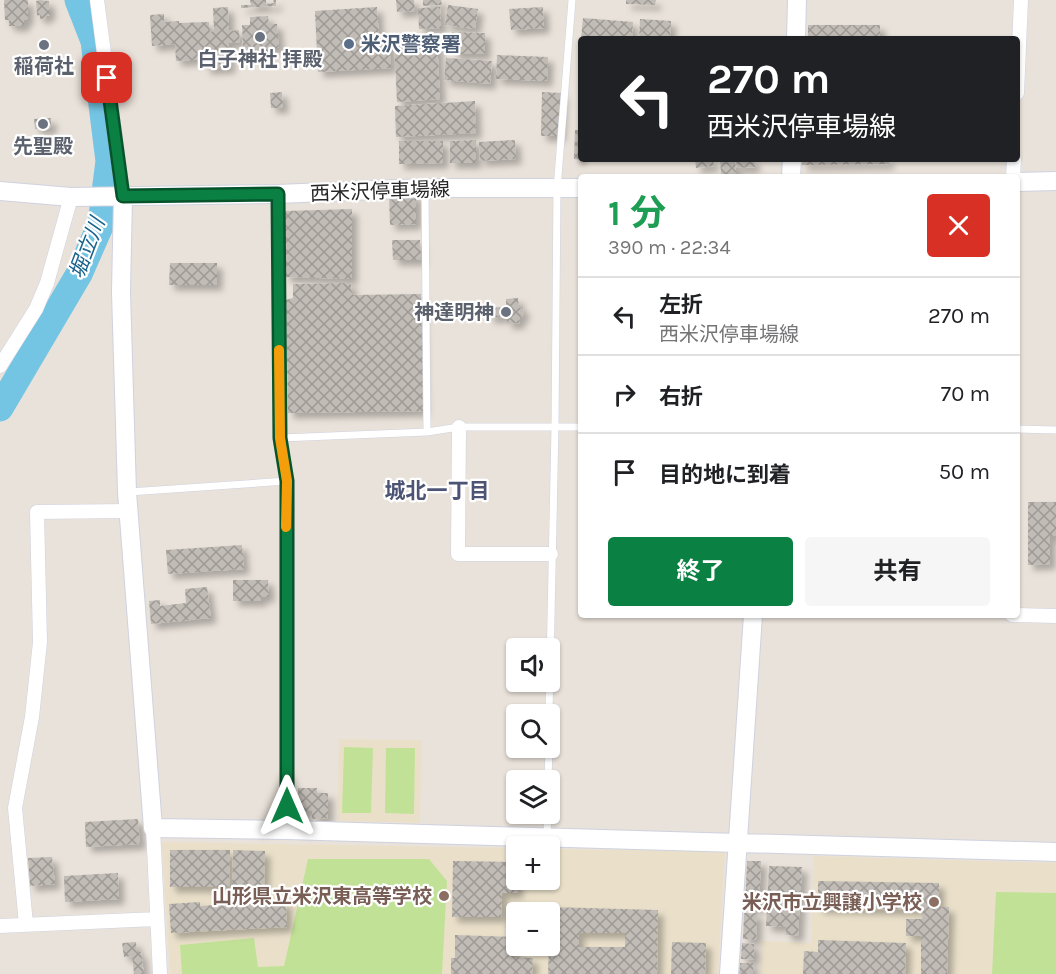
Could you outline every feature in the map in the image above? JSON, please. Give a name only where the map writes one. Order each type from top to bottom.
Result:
[{"type":"street","points":[[97,0],[119,196],[127,492],[153,828],[160,974]]},
{"type":"street","points":[[796,36],[797,0]]},
{"type":"street","points":[[1019,36],[1021,0]]},
{"type":"street","points":[[1020,182],[1056,181]]},
{"type":"street","name":"西米沢停車場線","points":[[0,191],[71,197],[278,194],[425,188],[578,188]]},
{"type":"street","points":[[0,366],[36,309],[47,283],[71,197]]},
{"type":"street","points":[[459,427],[458,554],[551,554]]},
{"type":"street","points":[[287,481],[287,830]]},
{"type":"street","points":[[26,924],[15,808],[32,717],[40,642],[37,512],[128,510]]},
{"type":"street","points":[[1020,615],[1056,616]]},
{"type":"street","points":[[729,974],[753,618]]},
{"type":"street","points":[[153,828],[506,837]]},
{"type":"street","points":[[560,838],[1056,852]]},
{"type":"street","points":[[0,926],[156,919]]},
{"type":"lane","points":[[549,704],[557,189],[572,0]]},
{"type":"lane","points":[[425,188],[427,432]]},
{"type":"lane","points":[[127,492],[287,481],[280,438],[278,194]]},
{"type":"lane","points":[[280,438],[427,432],[459,427],[578,427]]},
{"type":"lane","points":[[1020,429],[1056,430]]},
{"type":"shaded area","points":[[339,739],[422,740],[420,823],[337,821]]},
{"type":"shaded area","name":"山形県立米沢東高等学校","points":[[162,842],[506,848],[506,890],[560,890],[560,849],[725,851],[718,974],[170,974]]},
{"type":"shaded area","name":"米沢市立興譲小学校","points":[[814,856],[1056,863],[1056,974],[760,974],[761,941],[811,943]]},
{"type":"green space","points":[[344,747],[373,748],[371,813],[342,813]]},
{"type":"green space","points":[[386,748],[415,748],[414,814],[385,813]]},
{"type":"green space","points":[[308,859],[429,859],[447,881],[442,974],[182,974],[180,945],[254,938],[258,967],[284,966]]},
{"type":"green space","points":[[996,892],[1056,893],[1056,974],[992,974]]},
{"type":"building","points":[[4,0],[28,0],[28,20],[24,20],[24,26],[9,26],[9,20],[5,20]]},
{"type":"building","points":[[250,0],[266,0],[266,4],[274,3],[273,0],[276,0],[276,6],[241,8],[241,5],[251,5]]},
{"type":"building","points":[[396,0],[414,0],[415,11],[397,12]]},
{"type":"building","points":[[423,0],[441,0],[442,5],[423,6]]},
{"type":"building","points":[[626,0],[656,0],[655,5],[626,4]]},
{"type":"building","points":[[36,1],[49,1],[50,15],[40,19],[40,15],[37,16]]},
{"type":"building","points":[[448,5],[478,9],[475,29],[445,25]]},
{"type":"building","points":[[228,7],[229,31],[239,30],[240,42],[228,43],[230,68],[205,69],[205,59],[176,61],[175,44],[152,46],[150,15],[164,14],[164,22],[209,22],[210,32],[214,31],[213,8]]},
{"type":"building","points":[[377,7],[379,39],[390,39],[391,68],[318,72],[315,11]]},
{"type":"building","points":[[440,7],[441,28],[419,29],[418,8]]},
{"type":"building","points":[[543,7],[544,28],[511,30],[509,9]]},
{"type":"building","name":"白子神社 拝殿","points":[[268,16],[269,24],[277,24],[279,48],[269,48],[269,55],[252,56],[252,49],[243,50],[242,25],[250,25],[250,17]]},
{"type":"building","points":[[583,18],[633,22],[632,36],[581,36]]},
{"type":"building","points":[[640,19],[671,21],[670,36],[639,36]]},
{"type":"building","points":[[808,25],[880,25],[880,36],[808,36]]},
{"type":"building","points":[[452,32],[485,33],[485,54],[453,54]]},
{"type":"building","points":[[437,37],[440,99],[397,102],[394,39]]},
{"type":"building","points":[[497,55],[548,57],[547,81],[496,79]]},
{"type":"building","points":[[446,58],[492,61],[490,84],[444,80]]},
{"type":"building","points":[[282,92],[283,108],[271,108],[270,93]]},
{"type":"building","points":[[542,92],[562,93],[560,136],[541,136]]},
{"type":"building","points":[[475,101],[476,133],[396,137],[395,106]]},
{"type":"building","name":"先聖殿","points":[[51,118],[51,129],[35,129],[34,119]]},
{"type":"building","points":[[575,130],[578,130],[578,160],[574,159]]},
{"type":"building","points":[[476,140],[476,163],[450,163],[450,141]]},
{"type":"building","points":[[515,140],[516,159],[480,161],[479,142]]},
{"type":"building","points":[[399,141],[443,141],[443,163],[399,164]]},
{"type":"building","points":[[695,162],[713,162],[714,166],[696,168]]},
{"type":"building","points":[[720,162],[735,162],[736,174],[721,174]]},
{"type":"building","points":[[736,162],[754,162],[755,167],[737,168]]},
{"type":"building","points":[[802,162],[889,162],[889,164],[802,165]]},
{"type":"building","points":[[416,194],[416,224],[390,225],[389,195]]},
{"type":"building","points":[[352,209],[352,279],[285,277],[285,211]]},
{"type":"building","points":[[392,240],[420,240],[421,260],[393,260]]},
{"type":"building","points":[[170,263],[217,263],[217,285],[169,285]]},
{"type":"building","points":[[351,283],[352,295],[421,294],[423,411],[288,413],[286,300],[293,298],[293,284]]},
{"type":"building","name":"神達明神","points":[[518,298],[519,308],[523,307],[524,316],[519,317],[520,323],[507,324],[507,317],[489,318],[488,308],[506,307],[506,299]]},
{"type":"building","points":[[1028,502],[1056,502],[1056,536],[1050,536],[1050,564],[1028,565]]},
{"type":"building","points":[[242,545],[244,569],[168,574],[166,550]]},
{"type":"building","points":[[233,580],[268,580],[269,597],[261,597],[261,601],[233,601]]},
{"type":"building","points":[[207,587],[211,618],[151,624],[149,601],[160,600],[160,606],[186,603],[185,589]]},
{"type":"building","points":[[298,788],[317,788],[317,793],[328,793],[328,818],[312,819],[312,811],[299,811]]},
{"type":"building","points":[[138,819],[140,844],[86,847],[85,822]]},
{"type":"building","points":[[170,850],[230,850],[229,887],[170,887]]},
{"type":"building","points":[[233,850],[265,851],[264,887],[232,887]]},
{"type":"building","points":[[52,857],[55,884],[30,886],[28,858]]},
{"type":"building","points":[[453,861],[506,862],[506,890],[518,890],[518,893],[502,893],[501,917],[452,917]]},
{"type":"building","points":[[747,861],[761,861],[759,908],[745,908]]},
{"type":"building","points":[[769,866],[802,867],[798,936],[786,935],[786,927],[766,926]]},
{"type":"building","points":[[118,873],[119,899],[65,902],[64,876]]},
{"type":"building","points":[[818,881],[939,883],[939,907],[949,907],[947,974],[921,974],[921,936],[906,936],[906,919],[922,919],[923,910],[818,908]]},
{"type":"building","points":[[242,894],[243,904],[286,901],[287,927],[171,933],[169,904],[200,902],[200,906],[229,904],[229,895]]},
{"type":"building","points":[[560,907],[658,910],[657,974],[548,974],[549,956],[560,956]],"holes":[[[579,933],[625,933],[625,947],[579,947]]]},
{"type":"building","points":[[744,913],[757,913],[756,940],[743,939]]},
{"type":"building","points":[[455,935],[506,937],[506,956],[533,958],[532,974],[451,974],[451,958],[455,958]]},
{"type":"building","points":[[818,940],[906,943],[905,974],[803,974],[804,951],[818,952]]},
{"type":"building","points":[[136,942],[137,952],[141,952],[144,974],[134,974],[132,956],[124,957],[122,943]]},
{"type":"building","points":[[672,942],[706,943],[705,974],[671,974]]},
{"type":"building","points":[[742,943],[754,944],[754,960],[741,959]]},
{"type":"building","points":[[740,963],[753,963],[753,974],[739,974]]},
{"type":"waterway","name":"堀立川","points":[[0,408],[79,274],[101,224],[109,161],[94,41],[78,0]]},
{"type":"slow traffic","points":[[279,350],[280,438],[287,481],[286,527]]},
{"type":"place","name":"白子神社 拝殿","points":[[260,37]]},
{"type":"place","name":"米沢警察署","points":[[349,44]]},
{"type":"place","name":"稲荷社","points":[[44,45]]},
{"type":"place","name":"先聖殿","points":[[43,124]]},
{"type":"place","name":"神達明神","points":[[506,312]]},
{"type":"place","name":"山形県立米沢東高等学校","points":[[444,896]]},
{"type":"place","name":"米沢市立興譲小学校","points":[[934,902]]},
{"type":"district","name":"城北一丁目","points":[[437,491]]},
{"type":"route","points":[[107,78],[123,196],[278,194],[280,438],[287,481],[287,806]]}]
